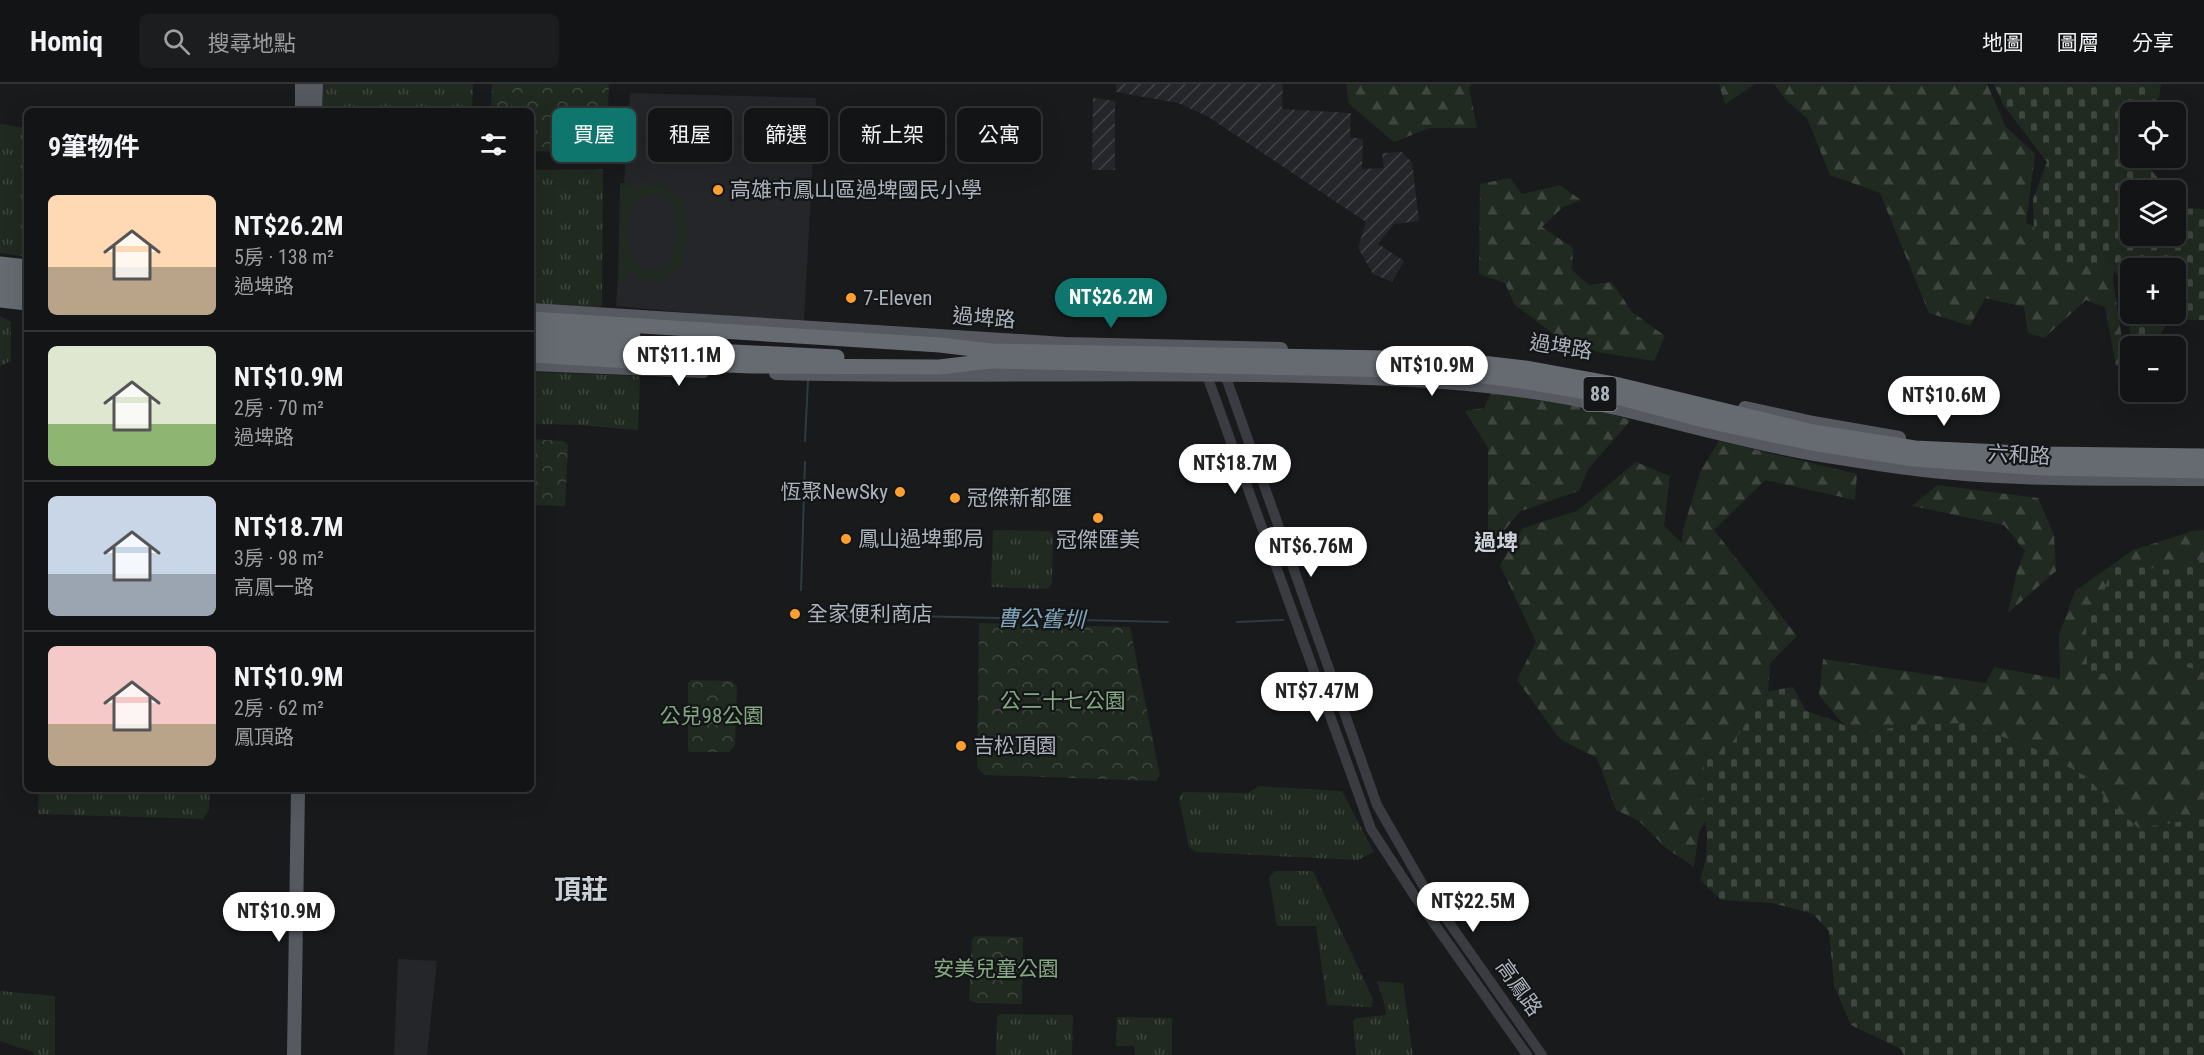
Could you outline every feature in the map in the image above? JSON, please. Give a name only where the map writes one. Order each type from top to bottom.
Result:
[{"type":"highway","points":[[0,264],[24,267]]},
{"type":"highway","points":[[0,276],[24,279]]},
{"type":"highway","points":[[0,287],[24,290]]},
{"type":"highway","points":[[0,300],[24,303]]},
{"type":"highway","points":[[534,319],[940,345],[990,356]]},
{"type":"highway","name":"88","points":[[534,330],[896,348],[990,356],[1446,371],[1617,397],[1707,421],[1800,441],[1913,459],[2042,468],[2204,471]]},
{"type":"highway","name":"88","points":[[534,342],[897,359],[990,356],[1447,359],[1525,368],[1619,385],[1813,432],[1915,448],[2043,454],[2204,456]]},
{"type":"highway","points":[[534,355],[753,366],[939,367],[990,356]]},
{"type":"main road","points":[[302,84],[302,108]]},
{"type":"main road","points":[[315,108],[316,84]]},
{"type":"main road","points":[[0,257],[24,261]]},
{"type":"main road","points":[[0,306],[24,310]]},
{"type":"main road","name":"過埤路","points":[[534,310],[1065,344],[1213,346],[1447,355],[1539,363],[1684,393]]},
{"type":"main road","points":[[534,364],[828,375],[1225,374]]},
{"type":"main road","name":"六和路","points":[[1225,374],[1445,382],[1521,390],[1615,407],[1704,430],[1811,453],[1911,469],[2039,478],[2204,480]]},
{"type":"main road","name":"六和路","points":[[1684,393],[1813,423],[1917,441],[2043,447],[2204,449]]},
{"type":"main road","points":[[294,1055],[298,792]]},
{"type":"street","name":"高鳳路","points":[[1192,346],[1207,374],[1371,829],[1414,895],[1527,1055]]},
{"type":"street","name":"高鳳路","points":[[1213,346],[1225,374],[1369,782],[1386,822],[1424,887],[1542,1055]]},
{"type":"shaded area","points":[[1116,84],[1283,84],[1282,109],[1351,113],[1350,137],[1363,139],[1362,169],[1384,168],[1382,153],[1402,152],[1412,162],[1419,221],[1394,224],[1378,244],[1404,261],[1392,282],[1373,274],[1358,248],[1366,222],[1207,116],[1178,103],[1116,92]]},
{"type":"shaded area","name":"高雄市鳳山區過埤國民小學","points":[[630,93],[816,98],[815,108],[744,108],[744,162],[813,162],[804,323],[616,306],[625,162],[636,162],[636,108],[629,108]]},
{"type":"shaded area","points":[[1093,98],[1115,101],[1115,170],[1092,170]]},
{"type":"shaded area","points":[[398,959],[437,961],[427,1055],[394,1055]]},
{"type":"green space","points":[[323,84],[473,84],[472,108],[322,108]]},
{"type":"green space","points":[[492,84],[609,84],[608,108],[552,108],[552,152],[534,151],[534,108],[491,108]]},
{"type":"green space","points":[[1346,84],[1472,84],[1469,88],[1477,128],[1429,128],[1394,142],[1349,104]]},
{"type":"green space","points":[[1719,84],[1755,84],[1725,104]]},
{"type":"green space","points":[[1774,84],[1987,84],[2006,127],[2035,154],[2026,223],[2073,242],[2116,226],[2113,281],[2122,336],[2120,365],[2116,366],[2105,307],[2086,300],[2044,338],[2028,333],[2024,307],[1985,298],[1970,326],[1929,313],[1880,193],[1830,175],[1807,118],[1787,101]]},
{"type":"green space","points":[[1994,84],[2161,84],[2159,97],[2154,102],[2120,102],[2120,168],[2150,168],[2160,180],[2120,180],[2120,246],[2186,246],[2186,208],[2204,209],[2204,320],[2186,320],[2186,258],[2120,258],[2120,279],[2105,265],[2053,262],[2034,234],[2033,199],[2047,162],[2004,106]]},
{"type":"green space","points":[[0,124],[24,128],[24,257],[0,253]]},
{"type":"green space","points":[[603,169],[602,306],[595,310],[534,305],[534,170]]},
{"type":"green space","points":[[1510,178],[1522,194],[1560,185],[1581,200],[1563,207],[1542,227],[1573,248],[1572,270],[1589,285],[1612,282],[1632,312],[1665,336],[1654,361],[1598,352],[1556,336],[1514,304],[1505,283],[1479,274],[1480,184]]},
{"type":"green space","points":[[620,183],[631,183],[631,190],[652,184],[671,189],[683,199],[684,206],[686,242],[681,265],[674,274],[663,279],[644,280],[628,271],[627,281],[618,281]],"holes":[[[649,194],[657,194],[668,199],[674,209],[676,221],[674,249],[665,266],[659,270],[643,270],[634,261],[632,254],[630,215],[632,206],[639,199]]]},
{"type":"green space","points":[[0,316],[11,322],[11,361],[0,366]]},
{"type":"green space","points":[[2130,324],[2166,324],[2160,336],[2131,336]]},
{"type":"green space","points":[[534,372],[640,376],[638,430],[534,424]]},
{"type":"green space","points":[[1492,391],[1578,405],[1631,420],[1588,469],[1579,491],[1521,511],[1488,549],[1488,448],[1465,411],[1484,408]]},
{"type":"green space","points":[[534,439],[564,441],[568,445],[565,506],[534,505]]},
{"type":"green space","points":[[1719,441],[1857,474],[1855,500],[1765,480],[1714,530],[1797,636],[1770,663],[1766,729],[1722,792],[1699,832],[1694,867],[1666,848],[1639,821],[1616,810],[1597,758],[1560,739],[1517,680],[1536,642],[1500,565],[1523,528],[1577,511],[1636,462],[1670,476],[1664,526],[1682,543],[1683,530],[1701,470]]},
{"type":"green space","points":[[1937,485],[2038,498],[2054,535],[2056,571],[2008,613],[2017,571],[2025,551],[2004,525],[1912,506]]},
{"type":"green space","points":[[993,530],[1050,531],[1053,535],[1052,583],[1048,589],[991,587]]},
{"type":"green space","points":[[2204,530],[2204,838],[2137,845],[1859,743],[1819,695],[1823,659],[1986,683],[1994,667],[2060,679],[2059,635],[2075,591],[2133,550],[2193,531]]},
{"type":"green space","points":[[2204,558],[2204,672],[2177,664],[2152,646],[2117,674],[2087,673],[2086,620],[2105,589],[2112,565],[2174,570]]},
{"type":"green space","name":"公二十七公園","points":[[979,623],[1130,627],[1160,775],[1156,781],[984,775],[977,767]]},
{"type":"green space","name":"公兒98公園","points":[[691,680],[732,681],[737,686],[735,746],[729,752],[689,752],[688,683]]},
{"type":"green space","points":[[1793,687],[1806,711],[1833,720],[1861,734],[1906,725],[1966,723],[2035,749],[2087,777],[2117,810],[2139,828],[2204,818],[2204,1055],[1904,1055],[1901,1049],[1851,1025],[1834,986],[1829,931],[1813,914],[1772,903],[1721,900],[1700,880],[1706,858],[1707,837],[1703,795],[1704,761],[1729,747],[1769,691]]},
{"type":"green space","points":[[1259,786],[1342,791],[1374,852],[1358,860],[1195,852],[1189,847],[1179,799],[1183,792],[1248,793]]},
{"type":"green space","points":[[39,792],[210,792],[209,810],[203,819],[38,814]]},
{"type":"green space","points":[[1275,871],[1313,871],[1373,999],[1372,1007],[1327,1005],[1316,926],[1277,926],[1269,877]]},
{"type":"green space","name":"安美兒童公園","points":[[974,937],[1023,937],[1022,1004],[977,1003],[969,998],[972,941]]},
{"type":"green space","points":[[1377,981],[1403,983],[1413,1055],[1356,1055],[1353,1021],[1357,1018],[1386,1015]]},
{"type":"green space","points":[[0,991],[55,996],[55,1055],[34,1055],[33,1052],[0,1041]]},
{"type":"green space","points":[[999,1014],[1073,1015],[1072,1055],[996,1055]]},
{"type":"green space","points":[[1117,1017],[1172,1018],[1172,1055],[1135,1055],[1134,1046],[1116,1046]]},
{"type":"waterway","name":"曹公舊圳","points":[[805,441],[808,380]]},
{"type":"waterway","name":"曹公舊圳","points":[[801,590],[805,462]]},
{"type":"waterway","name":"曹公舊圳","points":[[832,617],[888,615]]},
{"type":"waterway","name":"曹公舊圳","points":[[914,616],[1168,622]]},
{"type":"waterway","name":"曹公舊圳","points":[[1237,622],[1283,620]]},
{"type":"place","name":"高雄市鳳山區過埤國民小學","points":[[718,190]]},
{"type":"place","name":"7-Eleven","points":[[851,298]]},
{"type":"place","name":"恆聚NewSky","points":[[900,492]]},
{"type":"place","name":"冠傑新都匯","points":[[955,498]]},
{"type":"place","name":"冠傑匯美","points":[[1098,518]]},
{"type":"place","name":"鳳山過埤郵局","points":[[846,539]]},
{"type":"place","name":"全家便利商店","points":[[795,614]]},
{"type":"place","name":"吉松頂園","points":[[961,746]]},
{"type":"district","name":"過埤","points":[[1496,542]]},
{"type":"district","name":"頂莊","points":[[581,890]]}]
